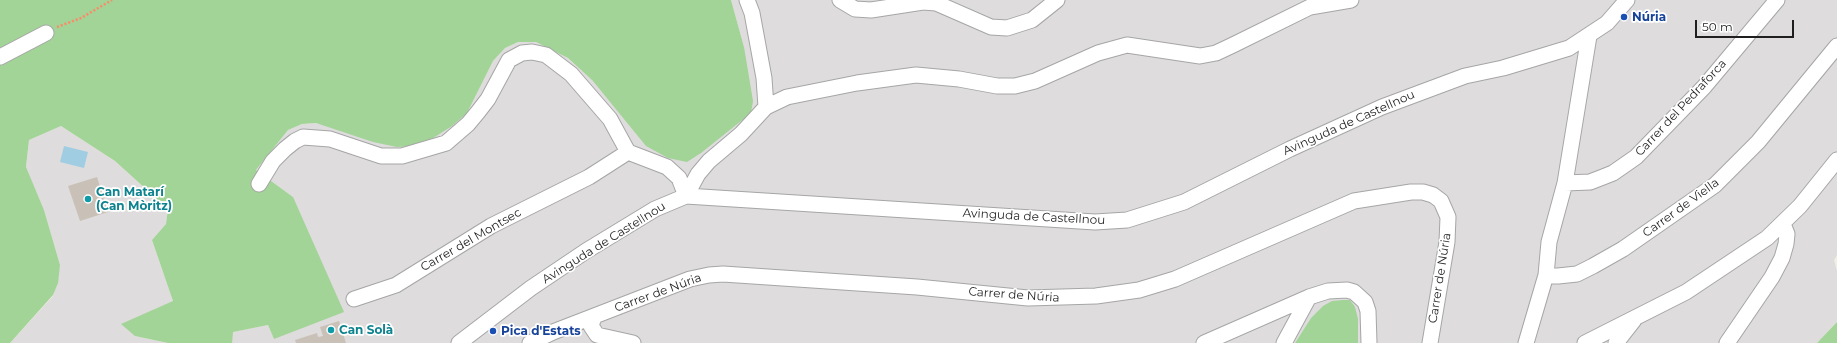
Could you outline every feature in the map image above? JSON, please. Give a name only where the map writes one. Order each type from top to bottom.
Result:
[{"type":"street","points":[[747,0],[752,13],[764,78],[766,107]]},
{"type":"street","points":[[840,0],[855,9],[872,5],[923,2],[936,3],[991,26],[1007,28],[1032,20],[1057,0]]},
{"type":"street","points":[[686,196],[698,174],[709,160],[741,134],[766,107],[787,97],[814,91],[916,75],[959,79],[997,86],[1015,86],[1035,81],[1098,53],[1127,45],[1182,54],[1205,55],[1216,53],[1310,7],[1351,0]]},
{"type":"street","name":"Avinguda de Castellnou","points":[[459,343],[531,288],[586,251],[669,202],[686,196],[1095,222],[1127,220],[1184,202],[1290,149],[1382,107],[1466,76],[1503,68],[1569,48],[1607,23],[1626,0]]},
{"type":"street","name":"Carrer del Pedraforca","points":[[1565,183],[1590,182],[1613,173],[1636,157],[1704,86],[1777,0]]},
{"type":"street","points":[[0,58],[46,33]]},
{"type":"street","points":[[1526,343],[1546,275],[1549,242],[1565,183],[1589,36]]},
{"type":"street","name":"Carrer de Viella","points":[[1546,275],[1558,276],[1577,274],[1593,266],[1623,249],[1715,185],[1758,142],[1837,46]]},
{"type":"street","points":[[259,184],[273,162],[284,149],[303,137],[330,139],[381,156],[402,156],[446,143],[468,124],[478,112],[488,98],[509,60],[522,53],[532,52],[546,55],[579,82],[610,119],[628,152],[668,167],[679,178],[686,196]]},
{"type":"street","name":"Carrer del Montsec","points":[[354,299],[396,285],[491,226],[589,177],[628,152]]},
{"type":"street","points":[[1585,343],[1686,292],[1767,238],[1783,224],[1837,160]]},
{"type":"street","name":"Carrer de Núria","points":[[530,343],[690,279],[709,275],[724,274],[886,285],[1028,298],[1059,298],[1116,294],[1154,286],[1175,279],[1354,201],[1397,193],[1423,192],[1433,195],[1441,201],[1448,217],[1447,242],[1430,343]]},
{"type":"street","points":[[1727,343],[1772,277],[1782,258],[1786,244],[1786,234],[1783,224]]},
{"type":"street","points":[[1204,343],[1309,297],[1336,290],[1347,290],[1358,294],[1365,302],[1368,311],[1369,343]]},
{"type":"street","points":[[1284,343],[1309,297]]},
{"type":"street","points":[[594,317],[591,326],[598,335],[633,343]]},
{"type":"street","points":[[1616,343],[1634,319]]},
{"type":"path","points":[[46,33],[64,23],[81,18],[112,0]]},
{"type":"shaded area","points":[[731,0],[1837,0],[1837,255],[1834,260],[1837,271],[1837,322],[1817,343],[1358,343],[1358,319],[1311,318],[1295,343],[232,343],[232,332],[268,325],[274,339],[293,197],[256,170],[288,130],[302,124],[316,123],[339,129],[467,113],[493,61],[505,48],[518,42],[536,42],[550,48],[568,58],[593,81],[744,47]]},
{"type":"shaded area","points":[[61,126],[115,161],[168,209],[166,224],[152,240],[173,301],[135,336],[168,343],[10,343],[53,296],[60,265],[44,210],[26,168],[29,140]]},
{"type":"green space","points":[[0,0],[731,0],[744,47],[753,101],[751,113],[701,153],[687,162],[668,158],[646,146],[593,81],[568,58],[536,42],[518,42],[505,48],[493,61],[467,113],[452,126],[433,138],[412,146],[397,147],[373,142],[316,123],[302,124],[288,130],[256,170],[293,197],[344,312],[274,339],[268,325],[233,332],[232,343],[168,343],[135,336],[121,324],[173,301],[152,240],[166,224],[168,209],[115,161],[61,126],[29,140],[26,167],[44,210],[60,265],[58,283],[53,295],[10,343],[0,343]]},
{"type":"green space","points":[[1350,300],[1355,307],[1358,319],[1358,343],[1295,343],[1311,318],[1323,306],[1332,301]]},
{"type":"green space","points":[[1837,322],[1837,343],[1817,343]]},
{"type":"water","points":[[64,146],[88,152],[84,168],[60,162]]},
{"type":"building","name":"Can Matarí (Can Mòritz)","points":[[97,177],[108,212],[80,221],[68,186]]},
{"type":"building","name":"Can Solà","points":[[339,321],[346,343],[296,343],[295,340],[317,333],[318,337],[323,336],[320,327]]},
{"type":"place","name":"Núria","points":[[1624,17]]},
{"type":"place","name":"Can Matarí (Can Mòritz)","points":[[88,199]]},
{"type":"place","name":"Can Solà","points":[[331,330]]},
{"type":"place","name":"Pica d'Estats","points":[[493,331]]}]
